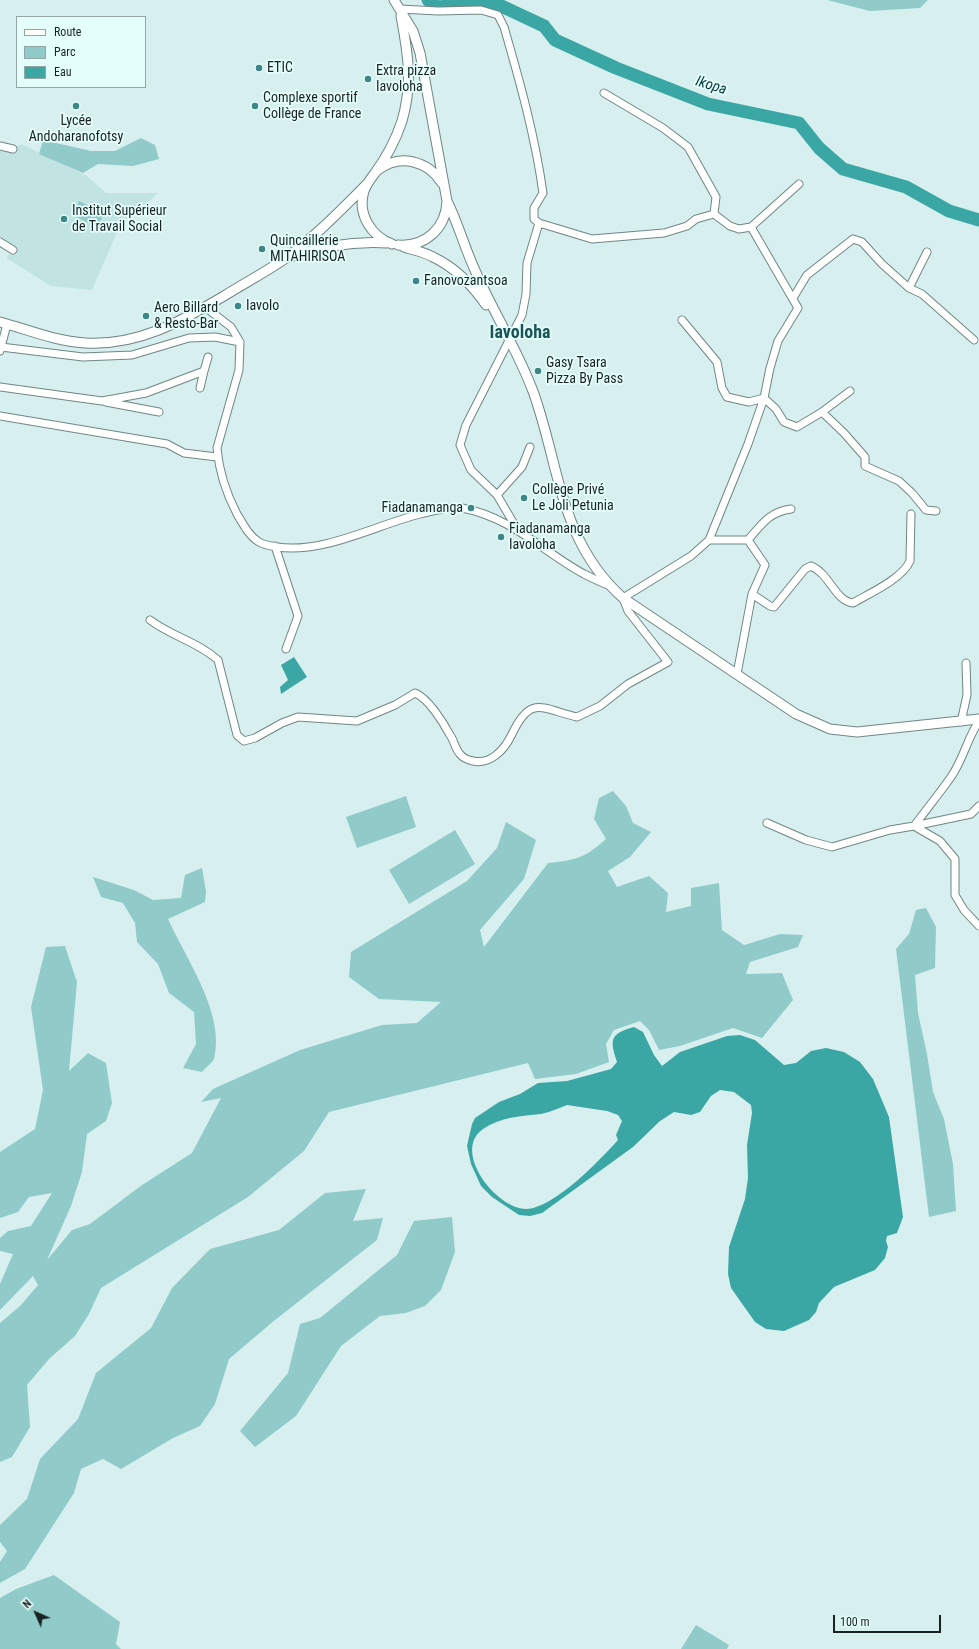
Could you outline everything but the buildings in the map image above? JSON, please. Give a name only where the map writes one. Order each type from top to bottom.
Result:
[{"type":"main road","points":[[394,0],[412,31],[420,53],[447,201],[458,224],[473,267],[503,330]]},
{"type":"main road","points":[[4,323],[54,339],[86,343],[137,339],[158,332],[205,307],[283,260],[320,229],[367,184],[396,137],[407,96],[410,70],[400,9]]},
{"type":"main road","points":[[375,173],[394,162],[416,162],[434,172],[445,191]]},
{"type":"main road","points":[[367,184],[362,204],[367,223],[375,234],[395,244],[432,256],[452,269],[480,296],[503,330],[533,392],[565,507],[584,552],[608,585],[623,598],[807,720],[843,732],[870,732],[979,720]]},
{"type":"main road","points":[[283,260],[314,249],[342,243],[419,243],[436,232],[443,221],[447,201]]},
{"type":"street","points":[[400,9],[438,11],[481,10],[498,15],[504,27],[527,108],[541,178],[543,193],[534,208],[534,219],[539,223],[592,239],[664,233],[687,226],[696,219],[714,214]]},
{"type":"street","points":[[604,93],[663,128],[688,147],[716,197],[714,214]]},
{"type":"street","points":[[0,146],[13,149]]},
{"type":"street","points":[[714,214],[730,226],[740,229],[751,227],[799,184]]},
{"type":"street","points":[[518,530],[498,495],[471,470],[460,445],[466,425],[522,315],[526,294],[527,263],[539,223]]},
{"type":"street","points":[[150,620],[163,630],[195,644],[218,660],[237,735],[244,740],[255,738],[282,723],[298,718],[357,721],[395,705],[415,693],[423,696],[450,735],[460,754],[468,760],[479,762],[489,760],[497,755],[508,742],[520,718],[528,710],[538,706],[577,717],[600,706],[628,684],[668,662],[628,611],[623,598],[691,556],[709,540],[748,444],[764,398],[770,368],[778,341],[798,308],[751,227]]},
{"type":"street","points":[[793,298],[807,275],[853,239],[862,242],[882,264],[909,288],[922,294],[974,340]]},
{"type":"street","points":[[0,242],[13,250]]},
{"type":"street","points":[[909,288],[927,252]]},
{"type":"street","points":[[205,307],[231,327],[240,342],[239,370],[217,448],[224,484],[230,501],[250,534],[260,543],[288,549],[312,546],[347,538],[397,520],[434,510],[460,508],[500,519],[583,574],[608,585]]},
{"type":"street","points":[[682,320],[717,362],[722,388],[727,397],[749,402],[764,398]]},
{"type":"street","points":[[4,323],[1,349],[83,357],[132,355],[189,338],[216,337],[240,342]]},
{"type":"street","points":[[200,388],[208,357]]},
{"type":"street","points":[[102,401],[146,393],[204,371]]},
{"type":"street","points":[[0,387],[102,401],[159,412]]},
{"type":"street","points":[[764,398],[776,409],[784,422],[797,427],[822,412],[850,391]]},
{"type":"street","points":[[822,412],[844,433],[865,457],[865,466],[899,481],[912,493],[926,510],[936,511]]},
{"type":"street","points":[[0,416],[168,444],[184,453],[218,457]]},
{"type":"street","points":[[498,495],[522,467],[530,448]]},
{"type":"street","points":[[709,540],[748,540],[768,517],[779,511],[791,509]]},
{"type":"street","points":[[752,594],[770,606],[774,606],[805,569],[811,566],[827,577],[840,597],[847,602],[853,602],[898,576],[907,568],[910,561],[911,514]]},
{"type":"street","points":[[737,674],[752,594],[765,565],[748,540]]},
{"type":"street","points":[[275,546],[298,616],[286,649]]},
{"type":"street","points":[[961,722],[966,695],[966,663]]},
{"type":"street","points":[[914,826],[952,776],[979,720]]},
{"type":"street","points":[[767,823],[806,840],[832,847],[890,830],[971,814],[979,806]]},
{"type":"street","points":[[914,826],[940,841],[956,859],[955,895],[964,910],[979,926]]},
{"type":"shaded area","name":"Institut Supérieur de Travail Social","points":[[21,144],[87,176],[106,193],[158,193],[134,215],[121,223],[92,290],[51,286],[6,258],[13,250],[0,237],[0,146],[13,149]]},
{"type":"green space","points":[[827,0],[928,0],[920,8],[870,11]]},
{"type":"green space","points":[[141,138],[155,145],[159,159],[133,166],[98,164],[83,173],[39,154],[43,140],[91,151],[115,151]]},
{"type":"green space","points":[[79,201],[104,214],[97,227],[72,215]]},
{"type":"green space","points":[[613,791],[626,806],[633,823],[651,832],[630,857],[608,871],[617,887],[649,876],[668,893],[666,912],[691,906],[691,888],[719,883],[722,930],[744,945],[780,934],[803,935],[798,947],[750,962],[746,974],[782,973],[793,1000],[762,1038],[733,1028],[680,1046],[659,1050],[649,1030],[640,1021],[614,1030],[606,1044],[609,1062],[576,1074],[535,1079],[528,1063],[329,1112],[304,1151],[248,1197],[101,1288],[89,1314],[75,1336],[49,1359],[27,1385],[30,1427],[12,1457],[0,1462],[0,1323],[21,1305],[38,1285],[33,1276],[0,1310],[0,1284],[13,1254],[0,1251],[0,1238],[8,1231],[31,1226],[52,1193],[29,1197],[18,1212],[0,1218],[0,1152],[35,1129],[43,1090],[31,1007],[46,947],[65,946],[77,982],[69,1071],[88,1053],[106,1063],[112,1103],[106,1121],[87,1134],[82,1172],[71,1206],[47,1260],[72,1230],[90,1224],[142,1185],[192,1153],[221,1098],[201,1102],[213,1089],[300,1050],[382,1025],[417,1023],[441,1002],[379,999],[349,977],[351,952],[467,881],[497,848],[506,822],[536,840],[524,879],[480,930],[484,947],[548,863],[566,861],[580,857],[606,839],[594,819],[599,798]]},
{"type":"green space","points":[[406,796],[416,827],[357,848],[346,817]]},
{"type":"green space","points":[[455,830],[475,864],[409,904],[389,870]]},
{"type":"green space","points":[[202,868],[206,891],[205,902],[168,919],[202,986],[214,1023],[216,1042],[214,1059],[202,1072],[183,1068],[196,1044],[194,1012],[169,993],[158,964],[137,942],[135,923],[123,903],[101,897],[93,877],[134,890],[153,900],[181,898],[185,875]]},
{"type":"green space","points":[[926,908],[936,927],[935,968],[915,975],[918,1013],[933,1092],[944,1119],[953,1164],[956,1211],[929,1217],[896,949],[909,934],[916,910]]},
{"type":"green space","points":[[366,1189],[353,1221],[383,1218],[377,1240],[275,1320],[229,1359],[215,1404],[200,1426],[173,1438],[121,1469],[103,1459],[81,1469],[74,1493],[25,1569],[0,1583],[0,1562],[7,1551],[0,1542],[0,1525],[27,1499],[40,1459],[78,1419],[96,1373],[151,1328],[172,1288],[210,1249],[279,1230],[325,1193]]},
{"type":"green space","points":[[452,1217],[455,1252],[441,1290],[425,1306],[406,1313],[380,1316],[341,1346],[296,1416],[255,1447],[240,1431],[288,1373],[300,1324],[320,1318],[397,1255],[414,1221]]},
{"type":"green space","points":[[54,1575],[120,1622],[116,1644],[121,1649],[0,1649],[0,1598],[16,1589]]},
{"type":"green space","points":[[696,1625],[729,1645],[727,1649],[681,1649]]},
{"type":"water","points":[[294,657],[307,677],[281,694],[280,687],[288,680],[281,665]]},
{"type":"water","points":[[634,1027],[643,1032],[654,1055],[662,1066],[680,1052],[727,1036],[740,1035],[755,1040],[784,1065],[796,1063],[811,1051],[826,1048],[844,1052],[860,1062],[873,1079],[889,1117],[903,1217],[897,1233],[887,1236],[886,1241],[888,1247],[885,1258],[875,1270],[834,1287],[819,1303],[816,1312],[809,1320],[784,1331],[766,1329],[755,1322],[731,1288],[728,1274],[729,1247],[745,1199],[748,1178],[747,1145],[752,1113],[751,1105],[734,1092],[720,1090],[711,1096],[700,1112],[691,1115],[674,1112],[660,1121],[633,1147],[542,1213],[530,1216],[519,1215],[492,1197],[481,1186],[471,1164],[467,1146],[472,1124],[475,1118],[499,1102],[520,1094],[538,1083],[567,1081],[611,1069],[617,1062],[613,1048],[614,1039],[620,1032]],"holes":[[[567,1105],[607,1111],[618,1115],[622,1121],[616,1135],[618,1140],[576,1182],[563,1192],[538,1206],[527,1209],[515,1207],[503,1200],[491,1190],[482,1178],[475,1164],[472,1151],[474,1139],[483,1129],[497,1122],[511,1118],[541,1114]]]},
{"type":"waterway","name":"Ikopa","points":[[428,0],[437,7],[495,3],[544,26],[555,40],[616,68],[708,104],[799,123],[819,148],[843,169],[906,187],[949,211],[979,220]]},
{"type":"place","name":"ETIC","points":[[259,68]]},
{"type":"place","name":"Extra pizza Iavoloha","points":[[368,79]]},
{"type":"place","name":"Lycée Andoharanofotsy","points":[[76,106]]},
{"type":"place","name":"Complexe sportif Collège de France","points":[[255,106]]},
{"type":"place","name":"Institut Supérieur de Travail Social","points":[[64,219]]},
{"type":"place","name":"Quincaillerie MITAHIRISOA","points":[[262,249]]},
{"type":"place","name":"Fanovozantsoa","points":[[416,281]]},
{"type":"place","name":"Iavolo","points":[[238,306]]},
{"type":"place","name":"Aero Billard & Resto-Bar","points":[[146,316]]},
{"type":"place","name":"Gasy Tsara Pizza By Pass","points":[[538,371]]},
{"type":"place","name":"Collège Privé Le Joli Petunia","points":[[524,498]]},
{"type":"place","name":"Fiadanamanga","points":[[471,508]]},
{"type":"place","name":"Fiadanamanga Iavoloha","points":[[501,537]]},
{"type":"district","name":"Iavoloha","points":[[520,333]]}]
